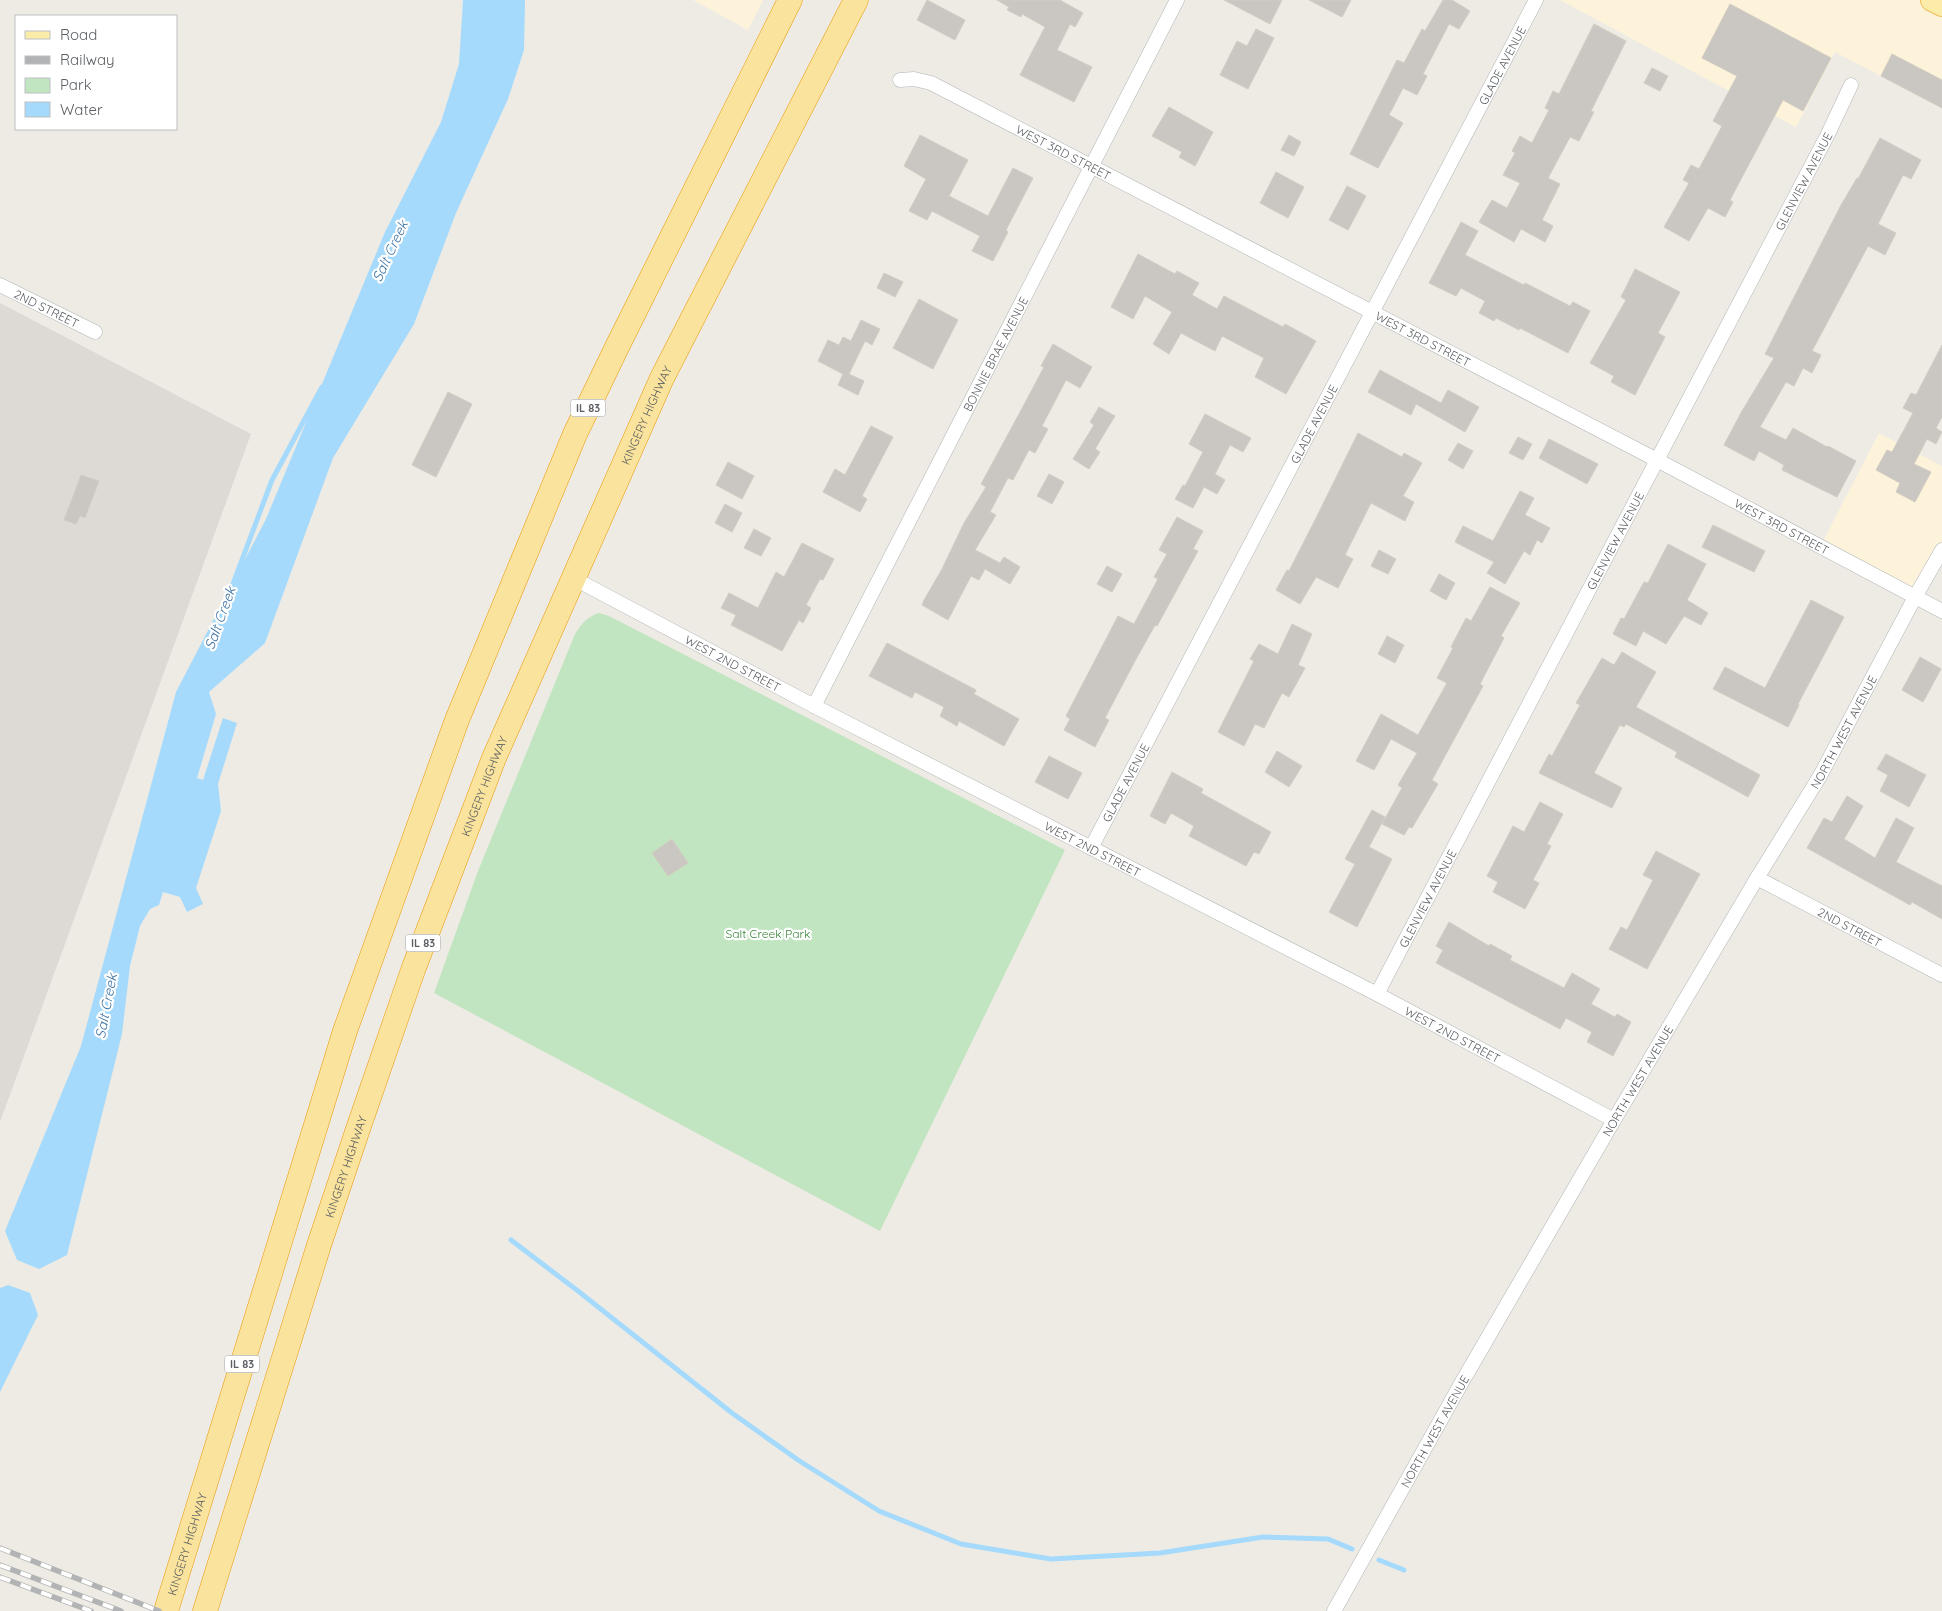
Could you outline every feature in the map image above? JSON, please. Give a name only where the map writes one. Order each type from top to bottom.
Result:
[{"type":"highway","name":"KINGERY HIGHWAY","points":[[166,1611],[345,1031],[457,720],[575,434],[790,0]]},
{"type":"highway","name":"KINGERY HIGHWAY","points":[[205,1611],[320,1245],[413,970],[494,758],[662,378],[856,0]]},
{"type":"main road","points":[[1932,0],[1942,6]]},
{"type":"street","name":"BONNIE BRAE AVENUE","points":[[814,706],[1177,0]]},
{"type":"street","name":"GLADE AVENUE","points":[[1091,848],[1536,0]]},
{"type":"street","name":"WEST 3RD STREET","points":[[900,80],[914,79],[931,83],[1942,610]]},
{"type":"street","name":"GLENVIEW AVENUE","points":[[1377,994],[1852,86]]},
{"type":"street","name":"2ND STREET","points":[[0,285],[95,332]]},
{"type":"street","name":"NORTH WEST AVENUE","points":[[1334,1611],[1462,1382],[1614,1120],[1757,878],[1820,776],[1942,550]]},
{"type":"street","name":"WEST 2ND STREET","points":[[573,578],[814,706],[1377,994],[1614,1120]]},
{"type":"street","name":"2ND STREET","points":[[1757,878],[1942,975]]},
{"type":"shaded area","points":[[693,0],[763,0],[748,30]]},
{"type":"shaded area","points":[[1560,0],[1929,0],[1942,7],[1942,108],[1835,52],[1796,127]]},
{"type":"shaded area","points":[[0,303],[251,434],[0,1122]]},
{"type":"shaded area","points":[[1879,433],[1942,466],[1942,543],[1909,601],[1818,551]]},
{"type":"green space","name":"Salt Creek Park","points":[[599,613],[609,616],[1065,850],[880,1231],[434,993],[478,871],[575,634],[585,621]]},
{"type":"water","points":[[463,0],[525,0],[524,50],[508,99],[456,213],[414,324],[333,458],[265,643],[209,692],[216,714],[197,778],[203,780],[223,718],[237,723],[218,784],[221,811],[196,888],[203,904],[187,912],[180,897],[163,892],[159,905],[150,909],[140,926],[130,966],[122,1034],[67,1255],[39,1269],[17,1260],[5,1231],[81,1046],[176,692],[266,519],[385,232],[441,122],[459,64]]},
{"type":"water","points":[[8,1285],[30,1293],[38,1315],[0,1392],[0,1288]]},
{"type":"building","points":[[927,0],[965,20],[955,40],[917,20]]},
{"type":"building","points":[[997,0],[1060,0],[1083,13],[1075,27],[1070,24],[1057,50],[1092,67],[1074,102],[1020,75],[1045,27],[1022,14],[1021,17],[1007,10],[1009,7]]},
{"type":"building","points":[[1224,0],[1282,0],[1270,24]]},
{"type":"building","points":[[1309,0],[1351,0],[1342,17]]},
{"type":"building","points":[[1443,0],[1452,0],[1470,11],[1459,29],[1449,24],[1423,74],[1427,76],[1417,95],[1403,88],[1389,115],[1403,123],[1378,168],[1350,154],[1397,60],[1404,63],[1422,29],[1425,31]]},
{"type":"building","points":[[1730,4],[1831,58],[1803,111],[1783,100],[1730,200],[1733,202],[1725,217],[1708,208],[1689,241],[1664,227],[1689,183],[1683,180],[1691,165],[1699,169],[1722,126],[1713,121],[1737,76],[1702,58]]},
{"type":"building","points":[[1594,24],[1626,41],[1591,111],[1594,112],[1579,141],[1570,137],[1548,178],[1560,184],[1542,220],[1553,226],[1545,242],[1521,229],[1514,242],[1479,222],[1492,200],[1507,208],[1520,183],[1503,175],[1515,153],[1512,151],[1520,136],[1532,143],[1549,110],[1545,108],[1553,91],[1559,94]]},
{"type":"building","points":[[1256,29],[1274,38],[1248,89],[1220,75],[1237,41],[1247,46]]},
{"type":"building","points":[[1892,54],[1942,80],[1942,108],[1881,76]]},
{"type":"building","points":[[1652,68],[1668,76],[1660,91],[1644,83]]},
{"type":"building","points":[[1169,107],[1213,132],[1195,166],[1179,157],[1182,152],[1152,136]]},
{"type":"building","points":[[920,135],[968,160],[949,196],[988,216],[1013,168],[1033,178],[1006,230],[1008,232],[993,261],[972,251],[980,236],[932,211],[927,220],[909,211],[926,179],[904,166]]},
{"type":"building","points":[[1289,135],[1301,142],[1294,156],[1281,150]]},
{"type":"building","points":[[1880,138],[1921,160],[1911,179],[1903,175],[1878,224],[1896,233],[1885,255],[1868,246],[1812,351],[1821,355],[1812,373],[1803,368],[1794,386],[1786,382],[1760,427],[1786,440],[1793,428],[1856,461],[1837,497],[1782,470],[1784,465],[1759,451],[1754,461],[1724,445],[1774,358],[1765,354],[1841,205],[1858,179]]},
{"type":"building","points":[[1276,172],[1304,187],[1288,218],[1260,203]]},
{"type":"building","points":[[1347,186],[1366,196],[1348,230],[1329,220]]},
{"type":"building","points":[[1461,222],[1478,231],[1465,255],[1570,306],[1573,302],[1590,311],[1568,353],[1520,328],[1519,330],[1496,318],[1494,321],[1479,313],[1485,301],[1461,288],[1456,296],[1429,283]]},
{"type":"building","points":[[1138,254],[1175,274],[1177,271],[1199,283],[1192,295],[1217,309],[1224,296],[1283,327],[1285,324],[1316,341],[1286,394],[1255,377],[1264,358],[1222,336],[1215,351],[1181,333],[1169,354],[1153,344],[1172,312],[1145,296],[1133,319],[1111,307]]},
{"type":"building","points":[[1635,269],[1680,292],[1658,333],[1665,337],[1635,395],[1611,382],[1614,376],[1590,363],[1626,300],[1621,297]]},
{"type":"building","points":[[884,273],[903,282],[895,297],[877,288]]},
{"type":"building","points":[[919,299],[958,320],[933,369],[893,348]]},
{"type":"building","points":[[861,320],[880,329],[872,345],[865,341],[849,374],[864,381],[858,395],[838,385],[843,374],[818,361],[828,340],[839,345],[843,337],[851,341]]},
{"type":"building","points":[[1053,344],[1092,367],[1080,388],[1066,380],[1042,426],[1048,429],[1035,453],[1029,450],[1013,480],[1008,478],[990,512],[996,515],[975,550],[1000,563],[1004,557],[1020,567],[1010,584],[985,569],[979,580],[971,576],[948,620],[922,605],[964,523],[986,487],[981,484],[1044,367],[1041,366]]},
{"type":"building","points":[[1942,345],[1942,417],[1936,428],[1942,432],[1936,444],[1927,439],[1914,464],[1931,472],[1915,502],[1896,492],[1900,483],[1876,470],[1887,450],[1892,452],[1913,413],[1903,408],[1911,393],[1916,395]]},
{"type":"building","points":[[1380,370],[1441,403],[1448,390],[1479,407],[1465,432],[1416,404],[1411,415],[1368,392]]},
{"type":"building","points":[[448,392],[472,404],[436,477],[412,465]]},
{"type":"building","points":[[1099,407],[1115,416],[1095,449],[1100,452],[1089,469],[1073,459],[1094,425],[1090,422]]},
{"type":"building","points":[[1205,414],[1251,438],[1243,452],[1230,445],[1215,474],[1225,480],[1217,494],[1204,487],[1193,508],[1175,499],[1183,485],[1185,486],[1203,452],[1189,444]]},
{"type":"building","points":[[871,426],[893,437],[862,496],[867,499],[860,512],[823,492],[835,469],[845,475]]},
{"type":"building","points":[[1358,433],[1402,457],[1404,453],[1422,463],[1403,496],[1414,502],[1405,521],[1371,503],[1345,555],[1353,559],[1338,588],[1316,577],[1300,604],[1276,590],[1287,570],[1289,571]]},
{"type":"building","points":[[1518,437],[1532,444],[1523,460],[1509,453]]},
{"type":"building","points":[[1549,439],[1598,464],[1587,484],[1539,458]]},
{"type":"building","points":[[1458,443],[1473,451],[1463,469],[1448,460]]},
{"type":"building","points":[[728,462],[754,476],[742,499],[716,485]]},
{"type":"building","points":[[1049,474],[1064,482],[1052,504],[1037,496]]},
{"type":"building","points":[[81,475],[99,481],[85,518],[80,516],[76,524],[64,520]]},
{"type":"building","points":[[1520,491],[1534,498],[1525,515],[1550,528],[1542,543],[1537,540],[1530,555],[1524,551],[1505,584],[1487,573],[1494,562],[1455,542],[1463,526],[1493,541]]},
{"type":"building","points":[[725,504],[742,513],[732,532],[715,523]]},
{"type":"building","points":[[1177,517],[1203,531],[1193,549],[1198,551],[1157,626],[1155,625],[1105,718],[1109,720],[1095,747],[1064,730],[1070,719],[1066,716],[1118,616],[1134,624],[1158,579],[1154,577],[1167,554],[1159,550]]},
{"type":"building","points":[[1713,525],[1765,551],[1754,572],[1702,547]]},
{"type":"building","points":[[754,529],[771,538],[761,556],[744,548]]},
{"type":"building","points":[[802,543],[834,559],[823,580],[820,579],[806,605],[811,608],[803,623],[799,620],[782,651],[731,625],[736,615],[721,608],[729,593],[758,608],[776,572],[784,577]]},
{"type":"building","points":[[1668,544],[1706,564],[1687,600],[1708,613],[1701,625],[1684,616],[1666,644],[1643,631],[1636,646],[1613,634],[1621,618],[1624,619],[1644,582],[1648,583]]},
{"type":"building","points":[[1379,550],[1396,559],[1388,574],[1371,566]]},
{"type":"building","points":[[1107,566],[1122,574],[1112,592],[1097,584]]},
{"type":"building","points":[[1439,574],[1455,583],[1446,600],[1430,591]]},
{"type":"building","points":[[1490,587],[1520,603],[1501,636],[1504,638],[1480,684],[1483,686],[1432,780],[1438,784],[1412,828],[1409,827],[1404,835],[1382,824],[1402,788],[1398,785],[1417,753],[1391,739],[1374,770],[1356,761],[1381,714],[1418,735],[1447,683],[1437,678],[1453,648],[1451,647],[1466,618],[1471,621]]},
{"type":"building","points":[[1811,600],[1844,617],[1798,704],[1788,727],[1713,689],[1725,667],[1765,688]]},
{"type":"building","points":[[1292,624],[1312,634],[1298,665],[1305,668],[1289,697],[1282,693],[1264,728],[1255,724],[1244,746],[1218,732],[1254,661],[1250,659],[1259,644],[1278,654]]},
{"type":"building","points":[[1387,636],[1404,645],[1395,663],[1378,654]]},
{"type":"building","points":[[887,643],[976,690],[974,694],[1019,719],[1004,746],[959,721],[957,726],[940,716],[944,707],[915,692],[912,698],[869,676]]},
{"type":"building","points":[[1622,652],[1656,672],[1636,707],[1760,775],[1748,797],[1675,757],[1677,752],[1626,724],[1624,727],[1620,725],[1594,773],[1622,788],[1612,808],[1539,773],[1549,754],[1552,756],[1580,705],[1576,703],[1602,658],[1614,665]]},
{"type":"building","points":[[1920,657],[1941,669],[1923,702],[1902,690]]},
{"type":"building","points":[[1277,751],[1302,766],[1289,787],[1265,772]]},
{"type":"building","points":[[1886,754],[1926,775],[1909,807],[1880,791],[1888,775],[1877,769]]},
{"type":"building","points":[[1049,756],[1082,773],[1068,799],[1035,782]]},
{"type":"building","points":[[1172,772],[1203,789],[1201,793],[1271,832],[1259,854],[1254,852],[1246,866],[1189,836],[1194,826],[1171,813],[1165,824],[1150,816]]},
{"type":"building","points":[[1847,796],[1863,806],[1844,839],[1875,858],[1896,818],[1914,828],[1896,862],[1942,886],[1942,919],[1912,902],[1910,905],[1807,848],[1824,818],[1832,822]]},
{"type":"building","points":[[1540,802],[1563,814],[1547,844],[1551,846],[1533,880],[1539,883],[1525,909],[1493,892],[1498,882],[1487,876],[1513,826],[1524,832]]},
{"type":"building","points":[[1372,810],[1385,817],[1369,847],[1392,859],[1357,927],[1329,912],[1355,864],[1345,859]]},
{"type":"building","points":[[672,839],[688,863],[668,876],[652,853]]},
{"type":"building","points":[[1656,851],[1700,874],[1647,969],[1609,949],[1621,927],[1627,930],[1653,880],[1643,875]]},
{"type":"building","points":[[1449,922],[1489,946],[1490,944],[1512,956],[1510,960],[1564,988],[1572,973],[1600,989],[1591,1004],[1615,1017],[1617,1014],[1631,1022],[1613,1056],[1587,1042],[1592,1032],[1566,1018],[1560,1029],[1436,963],[1443,950],[1436,946]]},
{"type":"waterway","name":"Salt Creek","points":[[233,584],[272,480],[322,387]]},
{"type":"waterway","points":[[511,1240],[732,1413],[798,1460],[879,1511],[961,1544],[1051,1559],[1160,1553],[1263,1537],[1328,1539],[1352,1549]]},
{"type":"waterway","points":[[1379,1560],[1404,1570]]},
{"type":"railway","points":[[0,1548],[159,1611]]},
{"type":"railway","points":[[0,1565],[121,1611]]},
{"type":"railway","points":[[0,1577],[91,1611]]}]
